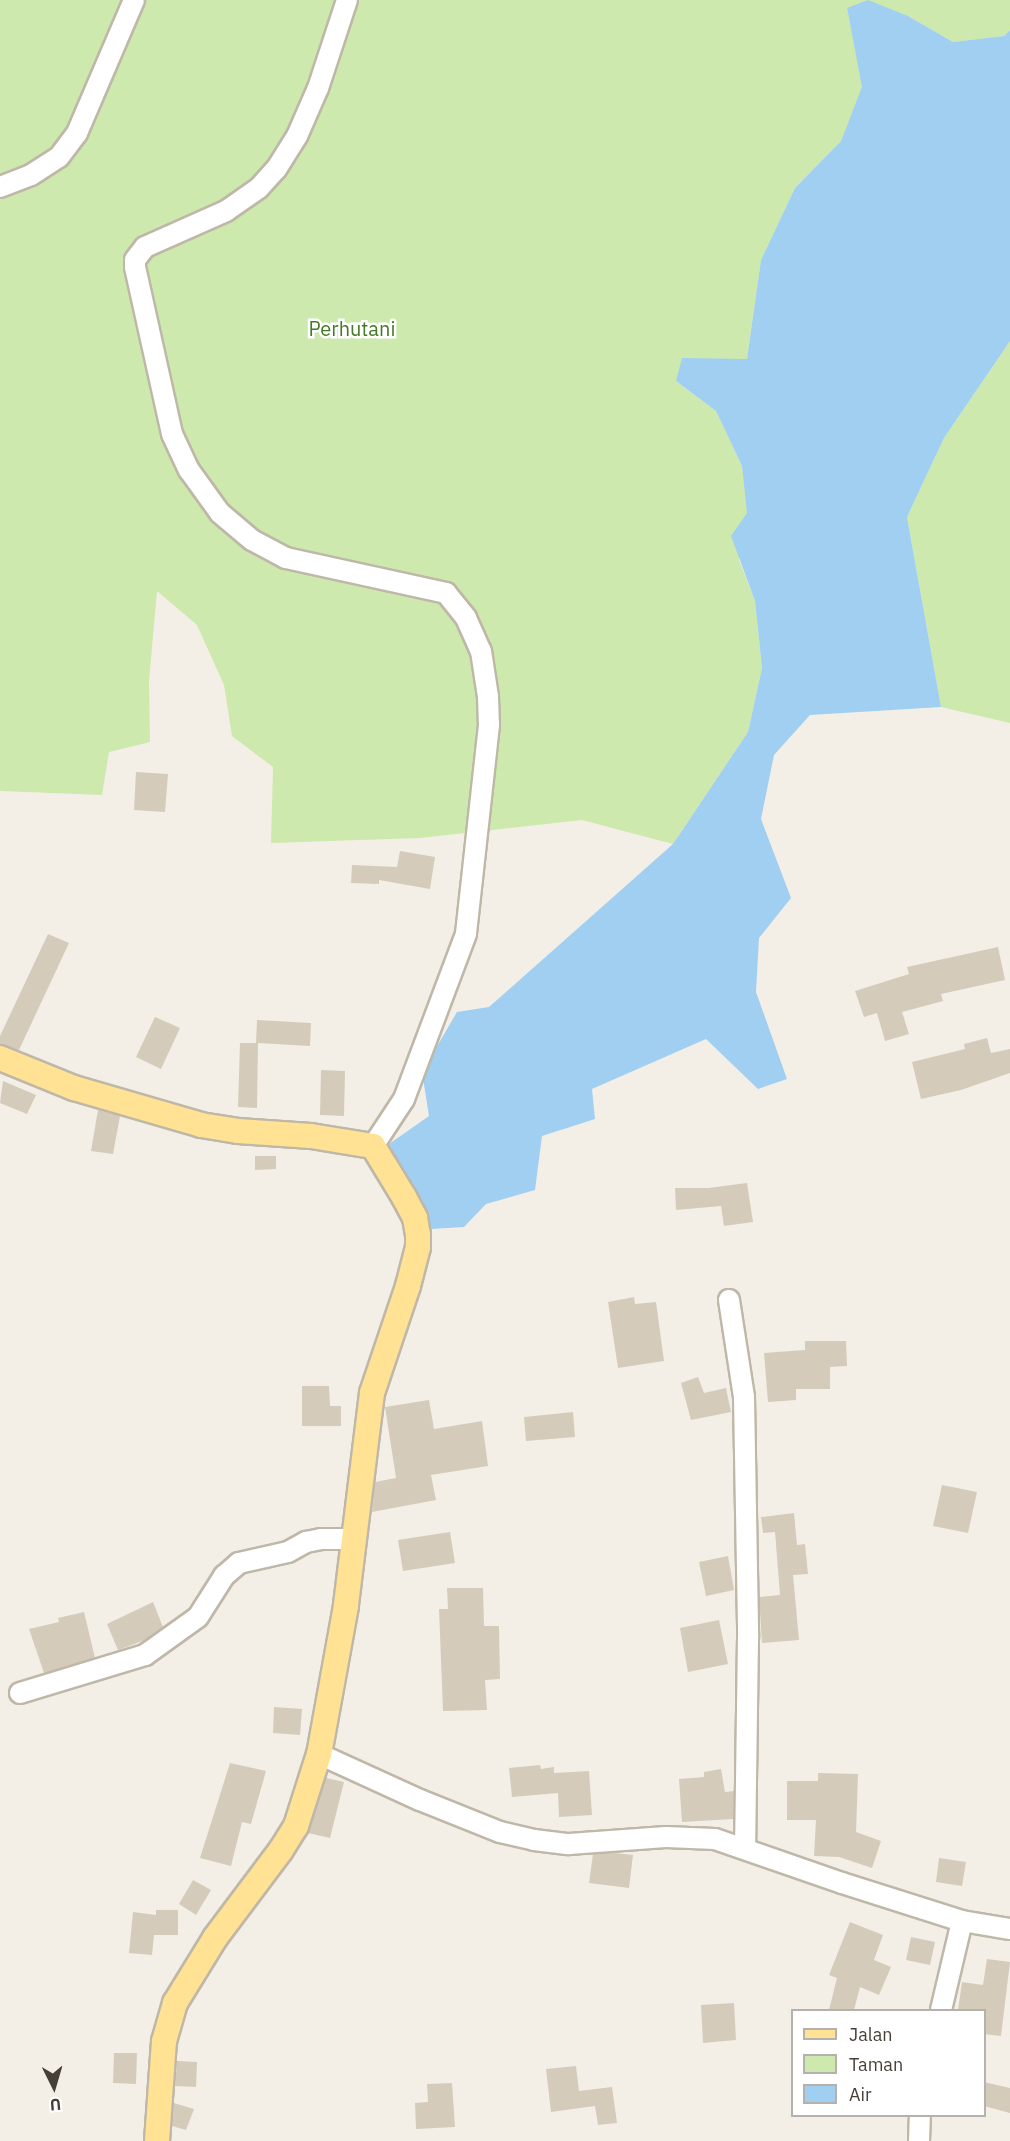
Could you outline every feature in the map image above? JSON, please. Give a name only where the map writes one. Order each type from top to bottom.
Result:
[{"type":"main road","points":[[0,1058],[74,1088],[201,1125],[238,1131],[311,1136],[374,1146],[415,1218],[418,1247],[403,1305],[372,1393],[346,1606],[319,1754],[296,1826],[281,1850],[215,1938],[175,2003],[164,2041],[157,2141]]},
{"type":"street","points":[[0,187],[32,174],[59,157],[77,133],[134,0]]},
{"type":"street","points":[[347,0],[318,88],[297,136],[276,169],[259,188],[226,211],[145,247],[135,260],[135,267],[172,434],[189,470],[220,513],[252,540],[286,558],[446,593],[466,618],[481,651],[488,697],[489,725],[466,934],[404,1099],[374,1146]]},
{"type":"street","points":[[729,1300],[744,1397],[748,1638],[745,1848]]},
{"type":"street","points":[[20,1692],[145,1655],[198,1617],[224,1576],[239,1563],[288,1552],[306,1542],[321,1539],[355,1539]]},
{"type":"street","points":[[319,1754],[420,1800],[500,1832],[534,1840],[569,1844],[690,1836],[715,1839],[962,1921],[1010,1929]]},
{"type":"street","points":[[941,2009],[962,1921]]},
{"type":"street","points":[[919,2141],[920,2117]]},
{"type":"green space","name":"Perhutani","points":[[0,0],[1010,0],[1010,30],[1004,36],[953,42],[908,16],[847,8],[863,87],[841,141],[795,188],[761,260],[747,359],[676,381],[716,411],[742,466],[748,513],[739,560],[755,601],[762,668],[748,732],[673,844],[582,820],[420,838],[271,843],[273,767],[232,736],[224,685],[197,625],[157,591],[149,681],[150,742],[109,752],[102,795],[0,791]]},
{"type":"green space","points":[[1010,341],[1010,723],[941,707],[907,517],[944,438]]},
{"type":"water","points":[[868,0],[908,16],[953,42],[1004,36],[1010,30],[1010,341],[944,438],[907,517],[941,707],[810,715],[774,755],[761,819],[791,898],[759,938],[756,992],[787,1079],[758,1089],[706,1039],[592,1089],[595,1119],[542,1136],[535,1190],[486,1204],[464,1227],[431,1229],[406,1184],[389,1144],[429,1116],[422,1072],[457,1012],[489,1007],[673,844],[748,732],[762,668],[755,601],[731,536],[747,513],[742,466],[716,411],[676,381],[682,358],[747,359],[761,260],[795,188],[841,141],[862,87],[847,8]]},
{"type":"building","points":[[136,772],[168,774],[165,812],[134,810]]},
{"type":"building","points":[[400,851],[435,857],[430,889],[379,880],[379,884],[351,883],[352,865],[397,867]]},
{"type":"building","points":[[48,934],[69,943],[19,1050],[0,1044],[0,1036]]},
{"type":"building","points":[[998,947],[1005,980],[941,994],[943,1001],[902,1012],[909,1034],[885,1041],[877,1013],[864,1017],[855,991],[909,974],[907,967]]},
{"type":"building","points":[[155,1017],[180,1028],[161,1069],[136,1057]]},
{"type":"building","points":[[257,1020],[311,1023],[310,1046],[258,1043],[257,1108],[238,1107],[240,1043],[256,1043]]},
{"type":"building","points":[[987,1038],[991,1053],[1010,1049],[1010,1073],[961,1090],[921,1099],[912,1062],[965,1049],[964,1044]]},
{"type":"building","points":[[321,1070],[345,1071],[344,1116],[320,1115]]},
{"type":"building","points":[[3,1081],[36,1095],[27,1114],[0,1103]]},
{"type":"building","points":[[98,1110],[120,1116],[113,1154],[91,1151]]},
{"type":"building","points":[[255,1156],[276,1156],[276,1169],[255,1170]]},
{"type":"building","points":[[747,1183],[753,1222],[724,1226],[721,1206],[676,1210],[675,1188],[708,1188]]},
{"type":"building","points":[[634,1297],[635,1304],[656,1302],[664,1361],[618,1368],[608,1302]]},
{"type":"building","points":[[805,1341],[846,1341],[847,1366],[830,1367],[830,1389],[796,1389],[796,1400],[768,1402],[764,1353],[805,1350]]},
{"type":"building","points":[[698,1377],[704,1393],[726,1388],[731,1412],[691,1420],[681,1383]]},
{"type":"building","points":[[302,1386],[329,1386],[330,1406],[341,1406],[341,1426],[302,1426]]},
{"type":"building","points":[[429,1400],[434,1429],[482,1421],[488,1466],[431,1475],[436,1500],[372,1512],[375,1482],[396,1478],[385,1407]]},
{"type":"building","points":[[573,1412],[575,1437],[526,1441],[524,1417]]},
{"type":"building","points":[[942,1485],[977,1492],[968,1533],[933,1526]]},
{"type":"building","points":[[794,1513],[797,1545],[805,1544],[808,1574],[793,1575],[799,1640],[762,1643],[759,1597],[780,1595],[775,1532],[763,1533],[761,1517]]},
{"type":"building","points":[[450,1532],[455,1563],[403,1571],[398,1540]]},
{"type":"building","points":[[728,1556],[734,1590],[706,1596],[699,1562]]},
{"type":"building","points":[[447,1588],[483,1588],[484,1626],[499,1626],[500,1679],[485,1680],[487,1710],[443,1711],[439,1609],[448,1609]]},
{"type":"building","points":[[153,1602],[163,1627],[145,1640],[118,1650],[107,1624]]},
{"type":"building","points":[[84,1612],[95,1658],[44,1673],[29,1629],[59,1622],[58,1618]]},
{"type":"building","points":[[719,1620],[728,1664],[688,1672],[680,1628]]},
{"type":"building","points":[[274,1707],[302,1709],[300,1735],[273,1733]]},
{"type":"building","points":[[230,1763],[266,1771],[251,1824],[242,1822],[231,1866],[200,1858]]},
{"type":"building","points":[[540,1765],[541,1769],[554,1767],[554,1773],[589,1771],[592,1815],[559,1817],[558,1793],[512,1797],[509,1768]]},
{"type":"building","points":[[721,1769],[725,1792],[734,1791],[733,1819],[682,1822],[679,1779],[704,1777],[704,1772]]},
{"type":"building","points":[[818,1773],[858,1774],[856,1832],[881,1841],[872,1868],[839,1857],[814,1856],[816,1820],[787,1820],[787,1781],[818,1781]]},
{"type":"building","points":[[326,1778],[344,1782],[330,1838],[308,1833]]},
{"type":"building","points":[[593,1854],[633,1855],[629,1888],[589,1883]]},
{"type":"building","points":[[939,1858],[966,1862],[962,1886],[936,1882]]},
{"type":"building","points":[[193,1880],[211,1890],[196,1915],[179,1904]]},
{"type":"building","points":[[156,1910],[178,1910],[178,1935],[154,1935],[152,1955],[129,1953],[133,1912],[156,1915]]},
{"type":"building","points":[[850,1922],[883,1935],[874,1960],[891,1967],[879,1995],[860,1987],[854,2009],[829,2009],[837,1978],[829,1975]]},
{"type":"building","points":[[911,1937],[935,1942],[930,1965],[906,1960]]},
{"type":"building","points":[[987,1959],[1010,1962],[1001,2036],[986,2034],[986,2009],[958,2009],[962,1982],[983,1985]]},
{"type":"building","points":[[734,2003],[736,2040],[703,2043],[701,2005]]},
{"type":"building","points":[[114,2053],[137,2053],[136,2084],[113,2083]]},
{"type":"building","points":[[177,2061],[197,2062],[196,2087],[175,2086]]},
{"type":"building","points":[[576,2066],[579,2091],[612,2087],[617,2123],[598,2125],[595,2106],[551,2112],[546,2069]]},
{"type":"building","points":[[986,2082],[1010,2088],[1010,2113],[986,2107]]},
{"type":"building","points":[[452,2083],[455,2127],[416,2129],[415,2103],[428,2102],[427,2084]]},
{"type":"building","points":[[174,2103],[194,2109],[186,2130],[172,2126]]}]
